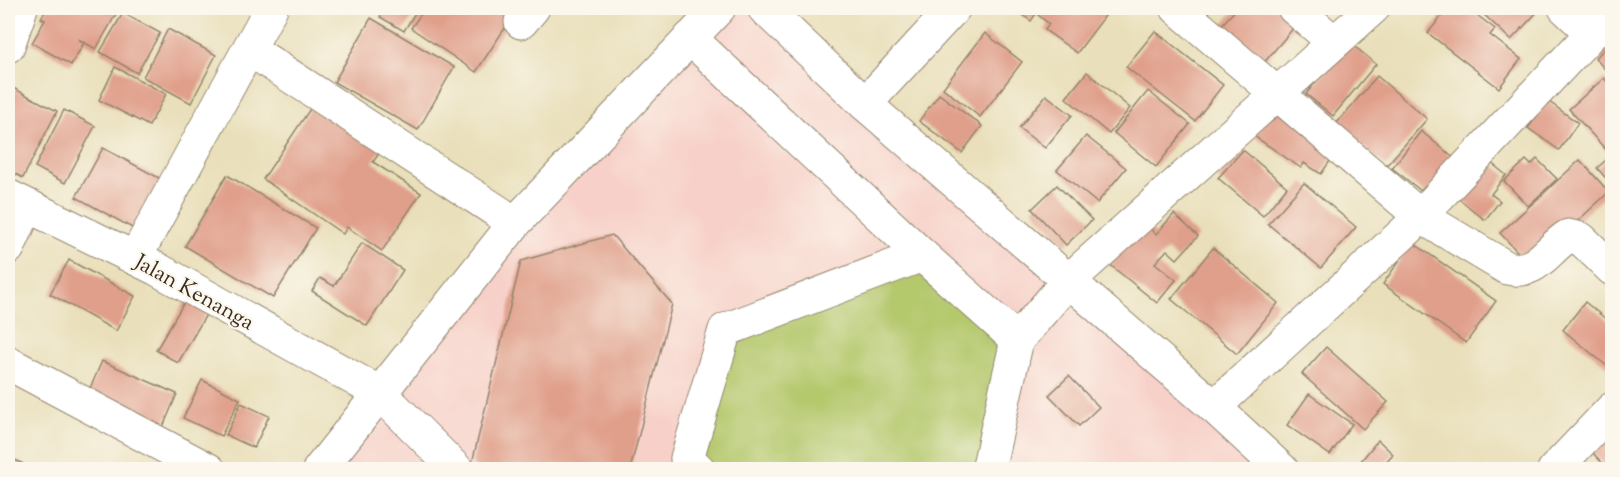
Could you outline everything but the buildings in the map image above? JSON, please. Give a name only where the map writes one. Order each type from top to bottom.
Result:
[{"type":"street","points":[[8,46],[21,8]]},
{"type":"street","points":[[135,258],[271,8]]},
{"type":"street","points":[[319,470],[515,224],[719,8]]},
{"type":"street","points":[[764,8],[864,104],[1214,407],[1282,470]]},
{"type":"street","points":[[864,104],[954,8]]},
{"type":"street","points":[[1177,8],[1420,216],[1508,268],[1520,271],[1533,266],[1569,236],[1581,239],[1612,269]]},
{"type":"street","points":[[1294,8],[1334,42]]},
{"type":"street","points":[[988,470],[1017,340],[1068,281],[1373,8]]},
{"type":"street","points":[[1214,407],[1420,216],[1602,24],[1565,8]]},
{"type":"street","points":[[690,39],[922,255],[1017,340]]},
{"type":"street","points":[[249,49],[515,224]]},
{"type":"street","points":[[8,248],[17,201]]},
{"type":"street","name":"Jalan Kenanga","points":[[17,201],[135,258],[380,393],[457,470]]},
{"type":"street","points":[[688,466],[725,330],[922,255]]},
{"type":"street","points":[[8,363],[209,470]]},
{"type":"street","points":[[1554,470],[1612,409]]},
{"type":"shaded area","points":[[719,8],[764,8],[1256,445],[1253,470],[319,470]]},
{"type":"green space","points":[[922,255],[1017,340],[988,469],[699,470],[725,330]]}]
